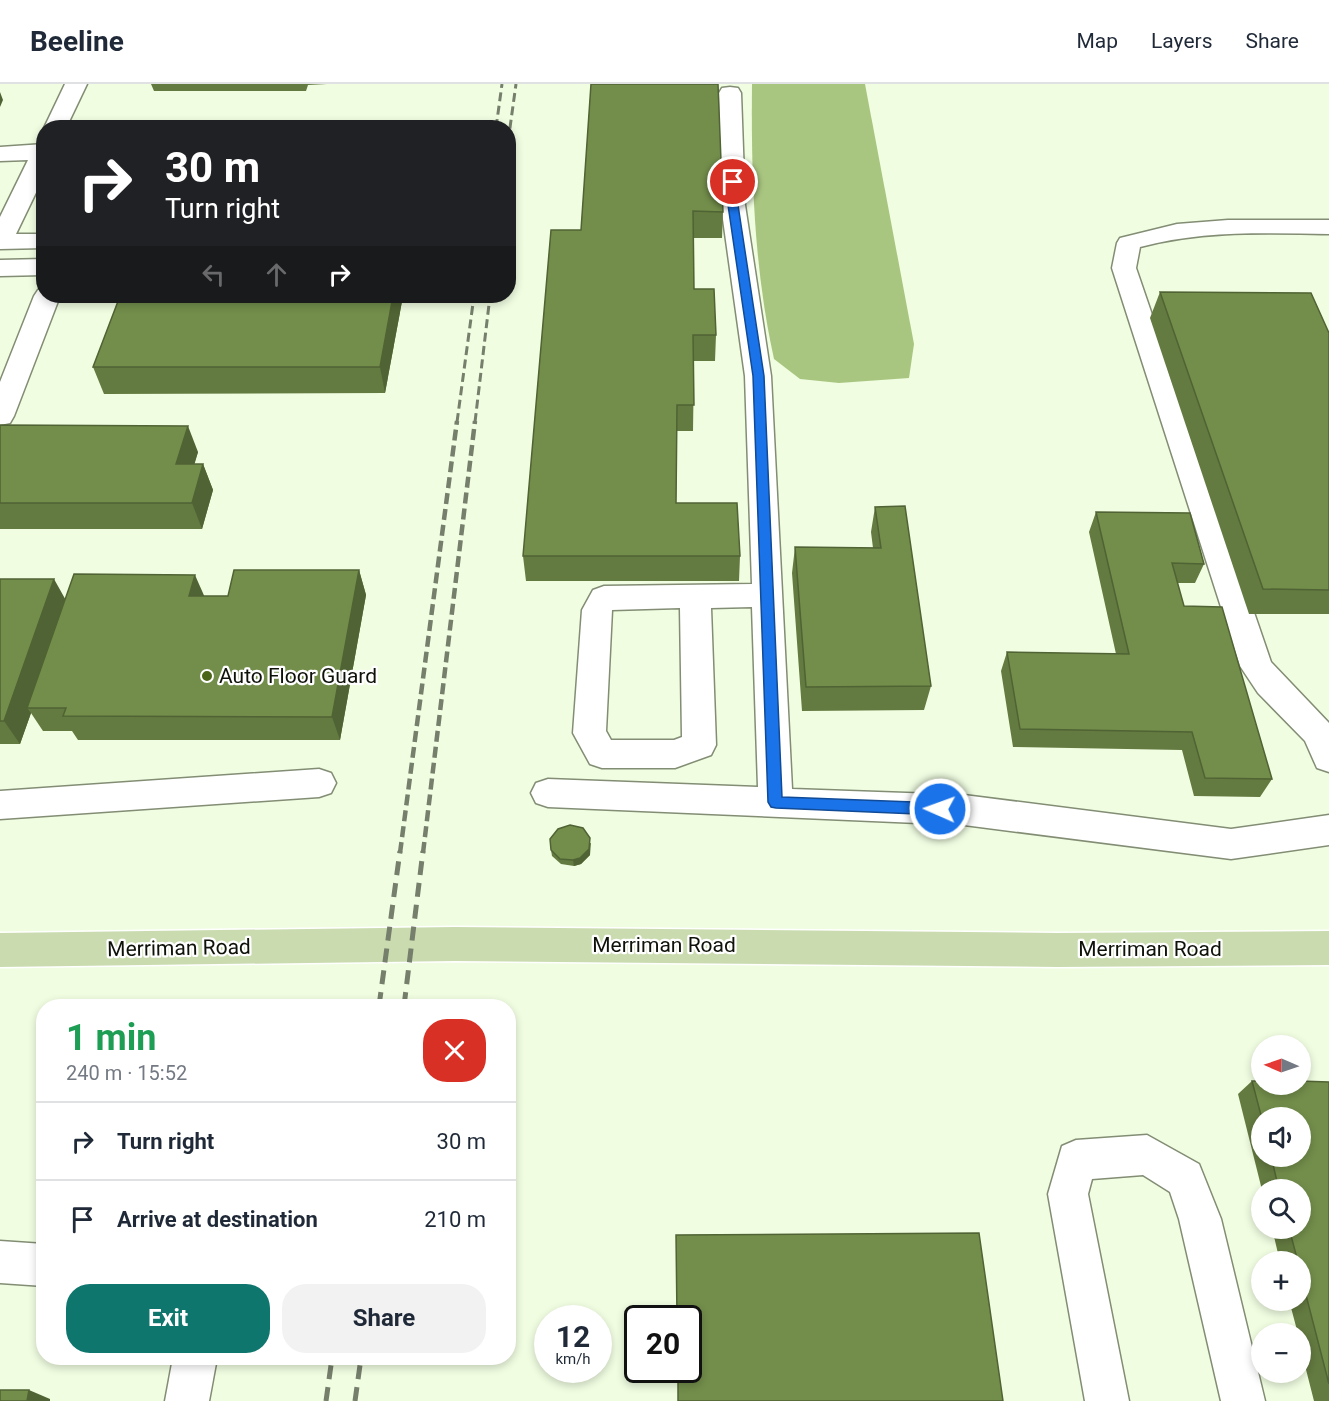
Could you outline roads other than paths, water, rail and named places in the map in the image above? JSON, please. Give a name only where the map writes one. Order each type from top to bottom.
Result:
[{"type":"main road","name":"Merriman Road","points":[[0,950],[455,944],[1058,950],[1329,948]]},
{"type":"street","points":[[59,120],[76,84]]},
{"type":"street","points":[[730,93],[733,205],[758,376],[776,802]]},
{"type":"street","points":[[0,154],[36,152]]},
{"type":"street","points":[[36,160],[20,179],[0,242],[36,241]]},
{"type":"street","points":[[1329,226],[1258,226],[1157,233],[1129,243],[1124,268],[1256,666],[1265,681],[1287,700],[1318,734],[1329,758]]},
{"type":"street","points":[[0,268],[36,267]]},
{"type":"street","points":[[0,416],[44,303]]},
{"type":"street","points":[[695,597],[699,745],[675,754],[602,754],[589,733],[597,610],[604,598],[767,595]]},
{"type":"street","points":[[0,805],[319,783]]},
{"type":"street","points":[[548,793],[964,810],[1231,844],[1329,830]]},
{"type":"street","points":[[1107,1401],[1068,1194],[1076,1160],[1147,1155],[1185,1178],[1200,1219],[1243,1401]]},
{"type":"street","points":[[0,1262],[36,1264]]},
{"type":"street","points":[[187,1401],[194,1365]]},
{"type":"railway","points":[[497,120],[502,84]]},
{"type":"railway","points":[[511,120],[516,84]]},
{"type":"railway","points":[[457,422],[473,303]]},
{"type":"railway","points":[[475,422],[489,303]]},
{"type":"railway","points":[[400,853],[457,421]]},
{"type":"railway","points":[[423,853],[475,421]]},
{"type":"railway","points":[[380,999],[400,851]]},
{"type":"railway","points":[[405,999],[423,851]]},
{"type":"railway","points":[[326,1401],[331,1365]]},
{"type":"railway","points":[[355,1401],[360,1365]]},
{"type":"place","name":"Auto Floor Guard","points":[[207,676]]}]
